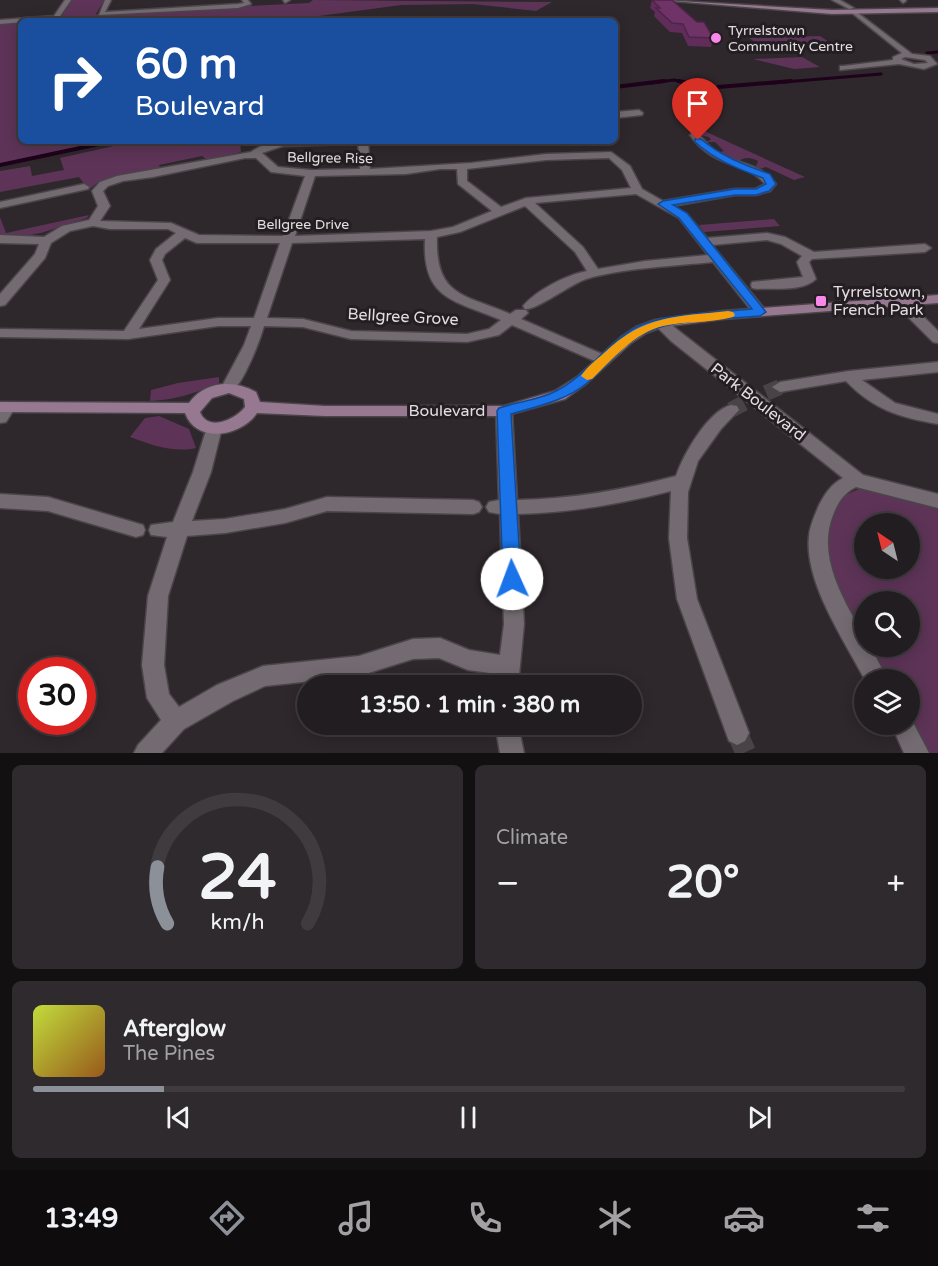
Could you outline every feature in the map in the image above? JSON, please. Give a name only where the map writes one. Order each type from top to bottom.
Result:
[{"type":"street","points":[[56,18],[68,0]]},
{"type":"street","points":[[108,0],[101,14],[238,6],[248,4],[245,0]]},
{"type":"street","points":[[664,0],[877,12],[938,9]]},
{"type":"street","points":[[836,0],[853,10],[909,55]]},
{"type":"street","points":[[0,22],[18,21]]},
{"type":"street","points":[[900,62],[897,57],[909,55],[927,58],[933,62],[927,66]]},
{"type":"street","points":[[843,68],[900,62],[927,66],[938,71]]},
{"type":"street","points":[[618,115],[639,113]]},
{"type":"street","points":[[663,204],[735,192],[756,192],[766,189],[771,184],[767,176],[758,171],[731,163],[712,153],[695,135]]},
{"type":"street","points":[[93,223],[104,206],[97,191],[104,184],[121,178],[253,155],[263,147],[281,144]]},
{"type":"street","points":[[363,144],[364,172]]},
{"type":"street","name":"Bellgree Rise","points":[[253,155],[264,158],[275,170],[311,173],[462,167],[612,149],[638,190]]},
{"type":"street","points":[[462,167],[462,182],[499,211]]},
{"type":"street","points":[[229,388],[251,345],[311,173]]},
{"type":"street","points":[[0,205],[84,187]]},
{"type":"street","points":[[638,190],[683,216],[760,312]]},
{"type":"street","name":"Bellgree Drive","points":[[0,302],[40,255],[46,241],[66,228],[93,223],[171,226],[197,238],[289,240],[431,235],[456,230],[526,201],[638,190]]},
{"type":"street","points":[[526,201],[579,250],[595,274]]},
{"type":"street","points":[[128,335],[164,280],[164,274],[156,260],[160,252],[184,233]]},
{"type":"street","points":[[431,235],[430,257],[436,282],[445,291],[517,316],[604,360]]},
{"type":"street","points":[[705,242],[756,236],[775,238],[809,255],[925,248]]},
{"type":"street","points":[[0,239],[46,241]]},
{"type":"street","points":[[757,285],[800,283],[810,279],[803,262],[809,255]]},
{"type":"street","name":"Bellgree Grove","points":[[2,333],[128,335],[218,322],[258,322],[303,323],[351,335],[467,339],[495,332],[546,294],[582,276],[717,258]]},
{"type":"street","name":"Boulevard","points":[[253,407],[325,411],[504,411],[560,395],[582,380],[626,340],[641,330],[660,323],[760,312],[938,298]]},
{"type":"street","points":[[901,302],[938,339]]},
{"type":"street","name":"Park Boulevard","points":[[660,323],[857,480],[938,501]]},
{"type":"street","points":[[737,733],[687,599],[678,538],[679,492],[690,459],[715,425],[755,398],[849,376],[938,367]]},
{"type":"street","points":[[849,376],[878,403],[900,412],[938,419]]},
{"type":"street","points":[[229,388],[248,394],[252,400],[253,407],[247,416],[237,423],[214,428],[197,422],[192,415],[194,408],[206,395],[229,388]]},
{"type":"street","points":[[2,411],[194,408]]},
{"type":"street","points":[[504,411],[501,506],[514,624],[508,675]]},
{"type":"street","points":[[176,721],[158,698],[153,665],[158,596],[179,530],[202,472],[214,428]]},
{"type":"street","points":[[857,480],[849,481],[834,493],[818,537],[820,561],[828,589],[871,669]]},
{"type":"street","points":[[501,506],[555,506],[622,497],[683,481]]},
{"type":"street","points":[[0,501],[48,504],[136,530]]},
{"type":"street","points":[[158,530],[225,526],[285,516],[327,504],[473,507]]},
{"type":"street","points":[[146,753],[176,721],[225,693],[262,676],[359,666],[413,649],[440,648],[506,675]]},
{"type":"street","points":[[508,735],[512,753]]},
{"type":"street","points":[[908,735],[917,753]]},
{"type":"shaded area","points":[[72,0],[104,0],[96,14],[101,16],[250,4],[251,6],[309,3],[313,0],[552,2],[536,11],[473,4],[401,5],[304,18],[60,18]]},
{"type":"shaded area","points":[[18,22],[18,144],[99,144],[0,165],[0,23]]},
{"type":"shaded area","points":[[820,36],[829,42],[758,44],[749,38]]},
{"type":"shaded area","points":[[802,57],[820,67],[794,69],[753,59]]},
{"type":"shaded area","points":[[702,130],[805,177],[794,180],[766,167],[759,169],[756,166],[758,161],[750,158],[737,162],[716,153],[724,151],[715,142],[704,142],[711,140],[709,137],[698,135]]},
{"type":"shaded area","points":[[123,144],[240,144],[241,152],[207,160],[202,156],[159,165],[161,169],[113,177],[96,184],[89,190],[79,177],[0,192],[0,171],[30,166],[32,176],[64,170],[60,158]]},
{"type":"shaded area","points":[[89,215],[87,218],[33,235],[0,234],[0,217],[6,233]]},
{"type":"shaded area","points":[[774,219],[780,226],[704,232],[699,225]]},
{"type":"shaded area","points":[[219,377],[219,383],[194,393],[177,398],[150,401],[151,390],[178,383]]},
{"type":"shaded area","points":[[159,416],[189,429],[196,448],[171,449],[130,437],[145,418]]},
{"type":"shaded area","points":[[861,488],[938,508],[938,753],[928,753],[918,735],[920,735],[920,669],[880,669],[874,657],[920,657],[920,591],[854,591],[854,621],[834,584],[826,537],[841,497]]},
{"type":"building","points":[[652,0],[672,0],[697,22],[704,22],[713,38],[689,37],[683,24],[672,23],[656,8],[660,8]]},
{"type":"waterway","points":[[927,53],[938,52]]},
{"type":"waterway","points":[[772,83],[881,74]]},
{"type":"waterway","points":[[651,83],[674,80],[686,83]]},
{"type":"waterway","points":[[618,87],[664,81]]},
{"type":"waterway","points":[[679,81],[687,83]]},
{"type":"waterway","points":[[718,87],[791,81]]},
{"type":"waterway","points":[[0,165],[99,144]]},
{"type":"tunnel","points":[[766,393],[780,387]]},
{"type":"tunnel","points":[[731,410],[744,403]]},
{"type":"tunnel","points":[[737,733],[746,753]]},
{"type":"slow traffic","points":[[587,376],[626,340],[641,330],[660,323],[728,315]]},
{"type":"place","name":"Tyrrelstown Community Centre","points":[[716,38]]},
{"type":"place","name":"Tyrrelstown, French Park","points":[[821,301]]},
{"type":"route","points":[[512,579],[504,411],[532,405],[560,395],[582,380],[626,340],[641,330],[660,323],[760,312],[683,216],[663,204],[735,192],[756,192],[766,189],[771,184],[767,176],[731,163],[712,153],[698,140]]}]
